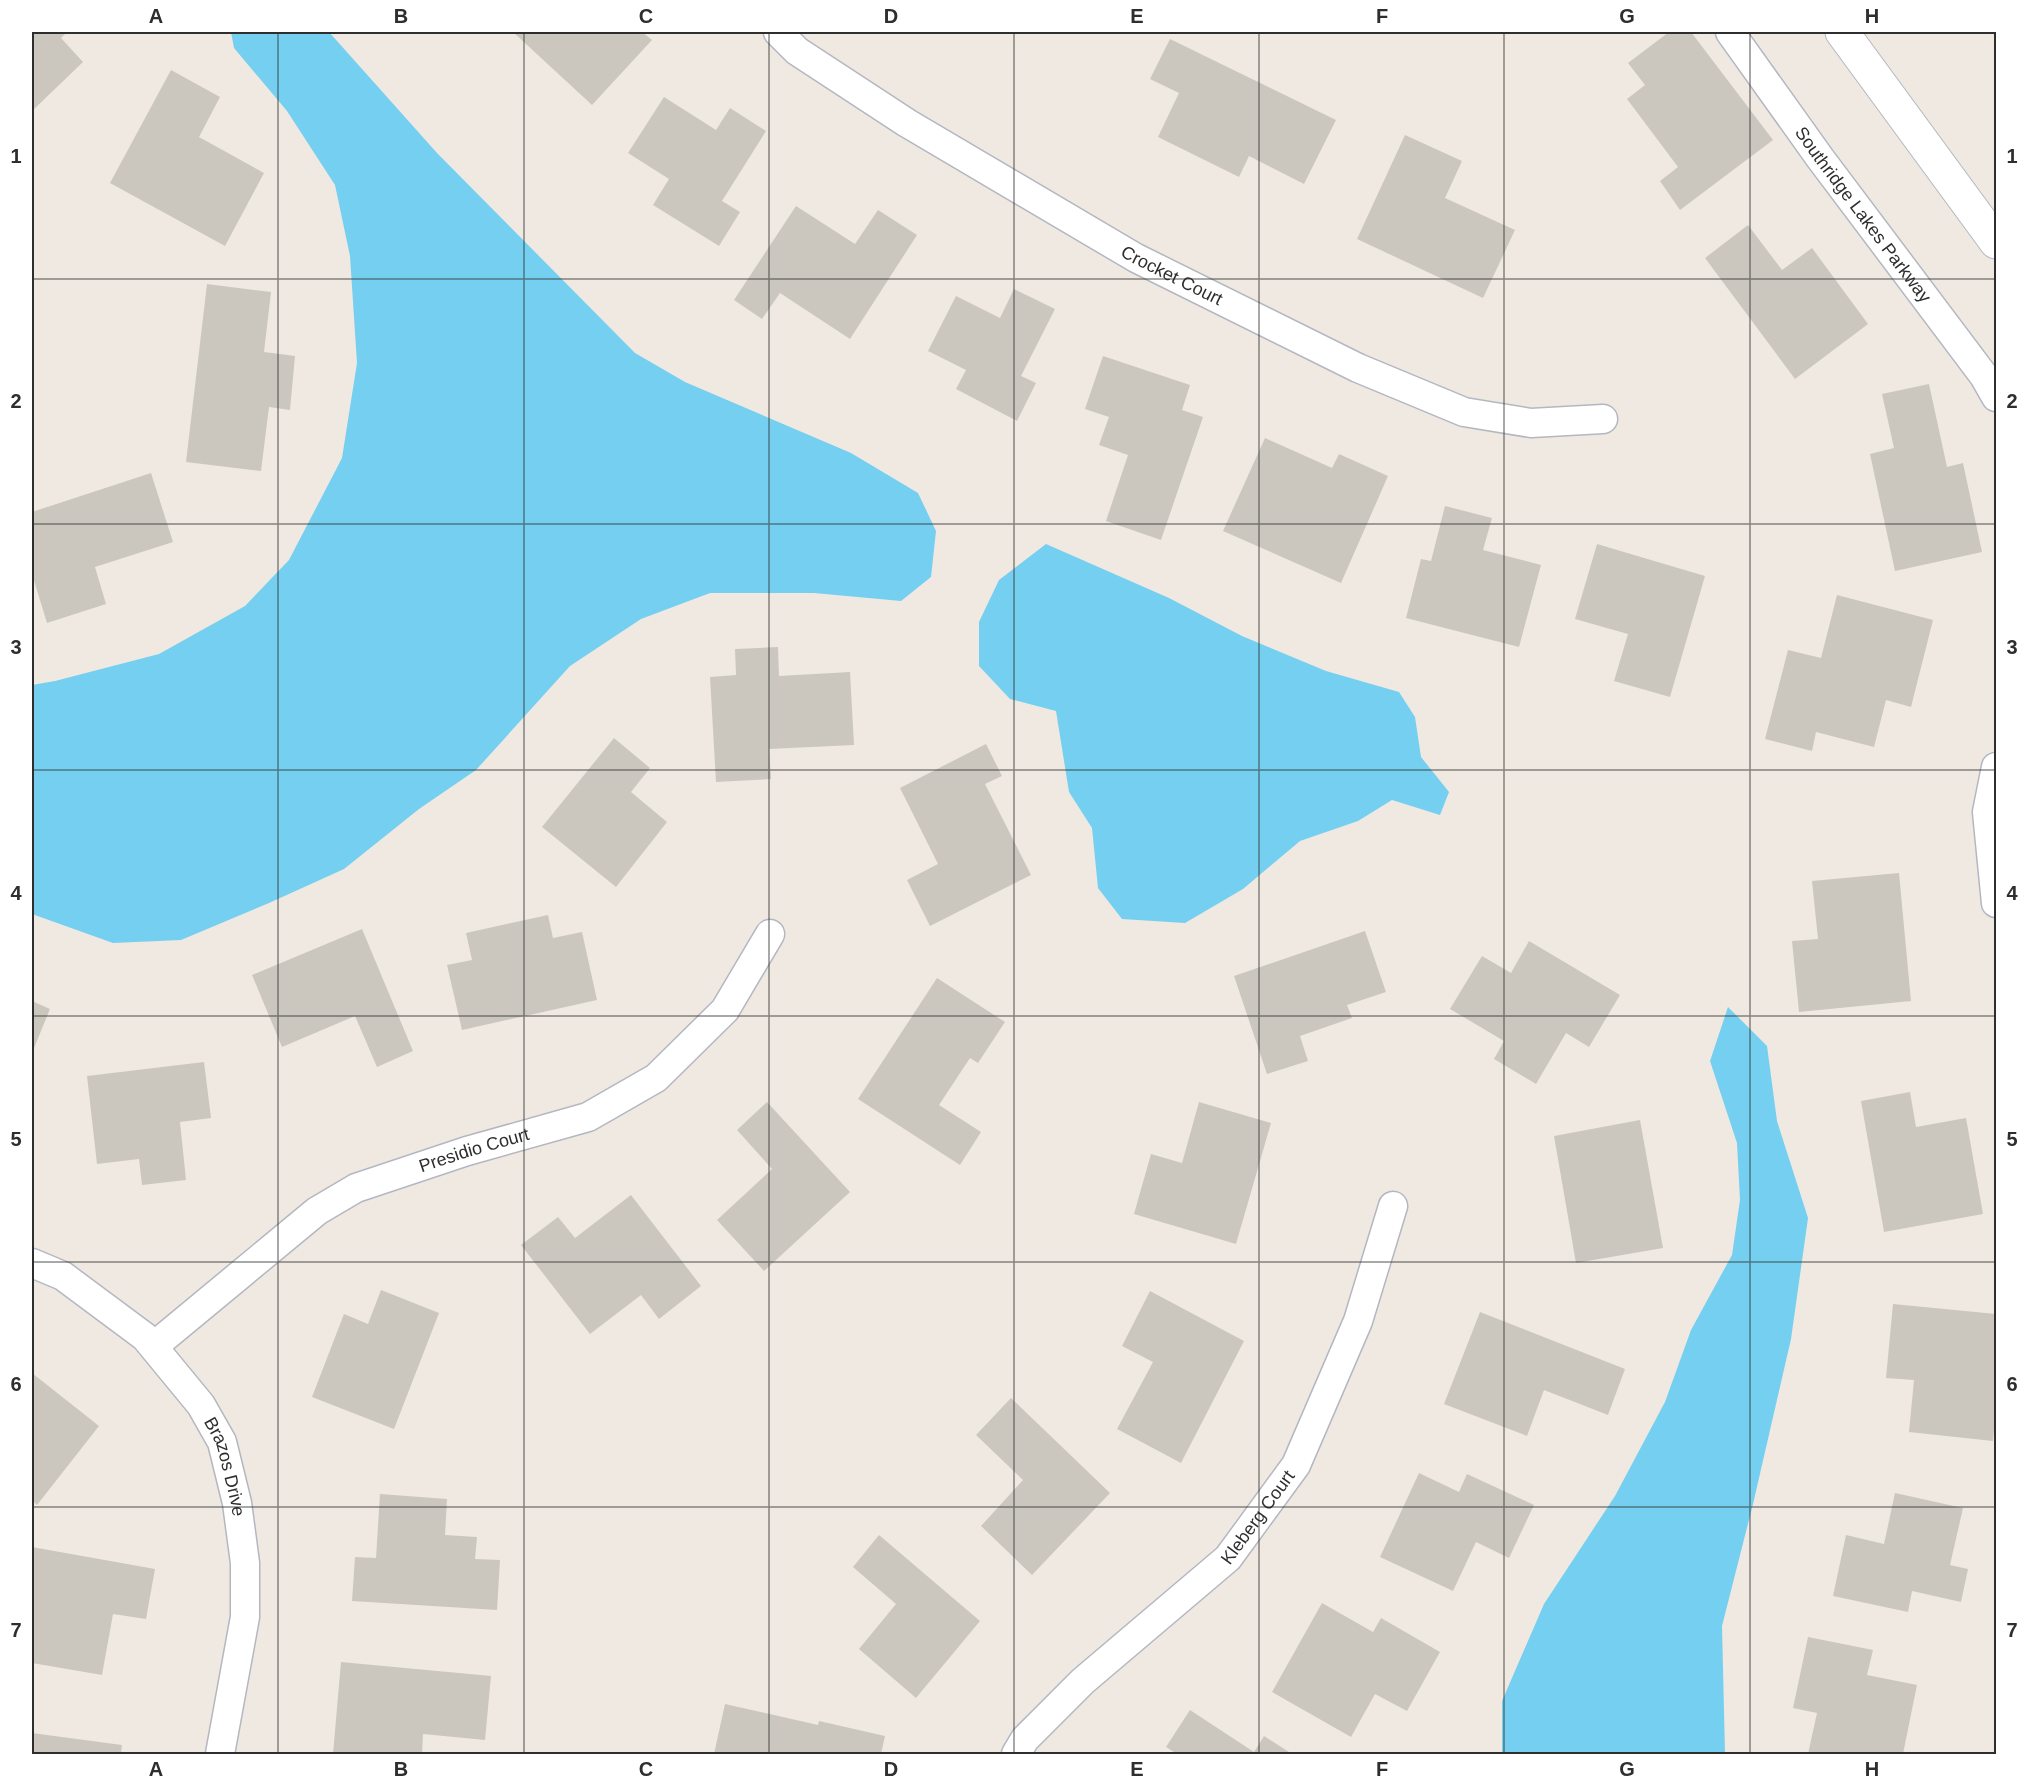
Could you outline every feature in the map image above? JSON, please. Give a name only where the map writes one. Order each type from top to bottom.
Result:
[{"type":"street","name":"Crocket Court","points":[[778,32],[797,51],[907,123],[1136,258],[1358,368],[1464,412],[1531,423],[1603,419]]},
{"type":"street","name":"Southridge Lakes Parkway","points":[[1730,32],[1820,158],[1984,376],[1996,397]]},
{"type":"street","points":[[1853,35],[1996,242]]},
{"type":"street","points":[[1996,768],[1987,812],[1996,903]]},
{"type":"street","name":"Presidio Court","points":[[154,1346],[316,1211],[356,1188],[467,1151],[588,1117],[656,1078],[725,1010],[770,934]]},
{"type":"street","name":"Kleberg Court","points":[[1016,1755],[1025,1739],[1083,1681],[1228,1558],[1296,1465],[1358,1321],[1393,1206]]},
{"type":"street","name":"Brazos Drive","points":[[32,1263],[63,1276],[145,1337],[201,1405],[222,1442],[237,1503],[245,1563],[245,1617],[220,1755]]},
{"type":"water","points":[[231,32],[329,32],[437,153],[635,353],[685,382],[851,453],[918,493],[936,531],[931,577],[901,601],[814,593],[710,593],[641,619],[570,666],[476,770],[419,809],[344,869],[181,940],[113,943],[32,914],[32,685],[159,654],[245,606],[289,560],[342,458],[357,363],[350,256],[335,185],[287,111],[234,48]]},
{"type":"water","points":[[1046,544],[1169,598],[1242,636],[1326,671],[1399,692],[1415,717],[1421,757],[1449,792],[1440,815],[1392,800],[1358,821],[1300,841],[1243,889],[1185,923],[1122,919],[1098,888],[1092,828],[1069,792],[1056,711],[1010,699],[979,666],[979,622],[999,580]]},
{"type":"water","points":[[1728,1007],[1767,1046],[1777,1121],[1808,1218],[1791,1339],[1722,1626],[1725,1754],[1502,1754],[1502,1701],[1544,1604],[1615,1496],[1665,1402],[1691,1330],[1732,1255],[1740,1200],[1737,1143],[1710,1061]]},
{"type":"building","points":[[32,32],[67,32],[61,38],[83,62],[32,111]]},
{"type":"building","points":[[513,32],[642,32],[652,40],[592,105]]},
{"type":"building","points":[[1669,32],[1691,32],[1773,140],[1680,210],[1660,181],[1678,167],[1627,99],[1645,85],[1628,63]]},
{"type":"building","points":[[1170,39],[1336,120],[1304,184],[1249,156],[1239,177],[1158,137],[1179,93],[1150,79]]},
{"type":"building","points":[[171,70],[220,97],[199,137],[264,173],[225,246],[110,183]]},
{"type":"building","points":[[664,97],[716,130],[730,108],[766,131],[722,201],[740,212],[719,246],[653,205],[669,179],[628,153]]},
{"type":"building","points":[[1405,135],[1462,161],[1445,198],[1515,230],[1483,298],[1357,239]]},
{"type":"building","points":[[796,206],[855,244],[878,210],[917,235],[850,339],[780,293],[762,319],[734,300]]},
{"type":"building","points":[[1748,225],[1782,270],[1812,248],[1868,324],[1795,379],[1705,258]]},
{"type":"building","points":[[207,284],[271,292],[264,352],[295,356],[290,410],[269,407],[261,471],[186,462]]},
{"type":"building","points":[[1014,289],[1055,309],[1021,376],[1036,383],[1017,421],[956,389],[966,370],[928,351],[956,296],[1000,318]]},
{"type":"building","points":[[1103,356],[1190,385],[1182,410],[1203,417],[1161,540],[1106,521],[1128,455],[1099,445],[1109,417],[1085,409]]},
{"type":"building","points":[[1929,384],[1947,467],[1963,463],[1982,552],[1895,571],[1870,454],[1894,448],[1882,394]]},
{"type":"building","points":[[1265,438],[1332,468],[1339,454],[1388,476],[1341,583],[1223,531]]},
{"type":"building","points":[[151,473],[173,542],[95,567],[106,604],[47,623],[32,574],[32,512]]},
{"type":"building","points":[[1445,506],[1492,518],[1483,550],[1541,565],[1519,647],[1406,618],[1421,559],[1431,561]]},
{"type":"building","points":[[1597,544],[1705,576],[1670,697],[1614,681],[1628,634],[1575,619]]},
{"type":"building","points":[[1837,595],[1933,620],[1911,707],[1886,700],[1874,747],[1816,732],[1812,751],[1765,739],[1788,650],[1821,658]]},
{"type":"building","points":[[778,647],[779,676],[850,672],[854,745],[769,749],[771,779],[716,782],[710,677],[736,675],[735,649]]},
{"type":"building","points":[[614,738],[650,768],[631,792],[667,822],[616,887],[542,827]]},
{"type":"building","points":[[986,744],[1002,776],[985,784],[1031,875],[930,926],[907,880],[938,864],[900,788]]},
{"type":"building","points":[[1899,873],[1911,1001],[1799,1012],[1792,941],[1818,939],[1812,881]]},
{"type":"building","points":[[548,915],[553,938],[582,932],[597,1000],[462,1030],[447,965],[472,960],[466,933]]},
{"type":"building","points":[[362,929],[413,1051],[377,1067],[355,1016],[282,1047],[252,975]]},
{"type":"building","points":[[1365,931],[1386,992],[1347,1005],[1352,1018],[1300,1036],[1308,1061],[1267,1074],[1234,976]]},
{"type":"building","points":[[1529,941],[1620,995],[1589,1047],[1566,1033],[1536,1084],[1494,1059],[1504,1041],[1450,1009],[1482,956],[1511,973]]},
{"type":"building","points":[[937,978],[1005,1022],[978,1063],[970,1058],[939,1105],[981,1132],[960,1165],[858,1099]]},
{"type":"building","points":[[32,1001],[50,1009],[32,1053]]},
{"type":"building","points":[[204,1062],[211,1118],[180,1122],[186,1180],[142,1185],[139,1159],[97,1164],[87,1076]]},
{"type":"building","points":[[1910,1092],[1916,1127],[1966,1118],[1983,1214],[1884,1232],[1861,1101]]},
{"type":"building","points":[[767,1102],[850,1192],[764,1271],[717,1220],[772,1169],[737,1130]]},
{"type":"building","points":[[1199,1102],[1271,1123],[1236,1244],[1134,1214],[1151,1154],[1182,1163]]},
{"type":"building","points":[[1640,1120],[1663,1248],[1576,1263],[1554,1136]]},
{"type":"building","points":[[631,1195],[701,1286],[659,1319],[641,1295],[590,1334],[521,1245],[558,1217],[575,1238]]},
{"type":"building","points":[[381,1290],[439,1313],[394,1429],[312,1397],[344,1314],[368,1324]]},
{"type":"building","points":[[1150,1291],[1244,1341],[1181,1463],[1117,1429],[1153,1362],[1122,1346]]},
{"type":"building","points":[[1893,1304],[1996,1314],[1996,1406],[1993,1441],[1909,1432],[1914,1380],[1886,1378]]},
{"type":"building","points":[[1480,1312],[1625,1369],[1608,1415],[1544,1390],[1527,1436],[1444,1404]]},
{"type":"building","points":[[32,1373],[99,1426],[37,1505],[32,1500]]},
{"type":"building","points":[[1011,1398],[1110,1493],[1032,1575],[981,1526],[1023,1480],[976,1435]]},
{"type":"building","points":[[1419,1473],[1459,1492],[1467,1474],[1534,1505],[1509,1558],[1476,1542],[1453,1591],[1380,1557]]},
{"type":"building","points":[[1895,1493],[1963,1508],[1950,1565],[1968,1569],[1961,1602],[1912,1591],[1908,1612],[1833,1596],[1846,1535],[1884,1544]]},
{"type":"building","points":[[380,1494],[447,1499],[445,1535],[477,1537],[475,1559],[500,1560],[497,1610],[352,1601],[355,1557],[376,1558]]},
{"type":"building","points":[[879,1535],[980,1621],[916,1698],[859,1649],[896,1604],[853,1567]]},
{"type":"building","points":[[32,1547],[155,1569],[146,1619],[113,1614],[102,1675],[32,1663]]},
{"type":"building","points":[[1322,1603],[1373,1632],[1381,1618],[1440,1652],[1407,1711],[1375,1694],[1351,1737],[1272,1692]]},
{"type":"building","points":[[1808,1637],[1873,1650],[1867,1675],[1917,1685],[1903,1754],[1808,1754],[1817,1713],[1793,1708]]},
{"type":"building","points":[[341,1662],[491,1676],[485,1740],[423,1734],[422,1754],[333,1754]]},
{"type":"building","points":[[725,1704],[818,1725],[819,1721],[885,1736],[881,1754],[714,1754]]},
{"type":"building","points":[[1190,1710],[1254,1752],[1264,1736],[1292,1754],[1177,1754],[1166,1747]]},
{"type":"building","points":[[32,1733],[122,1745],[121,1754],[32,1754]]}]
